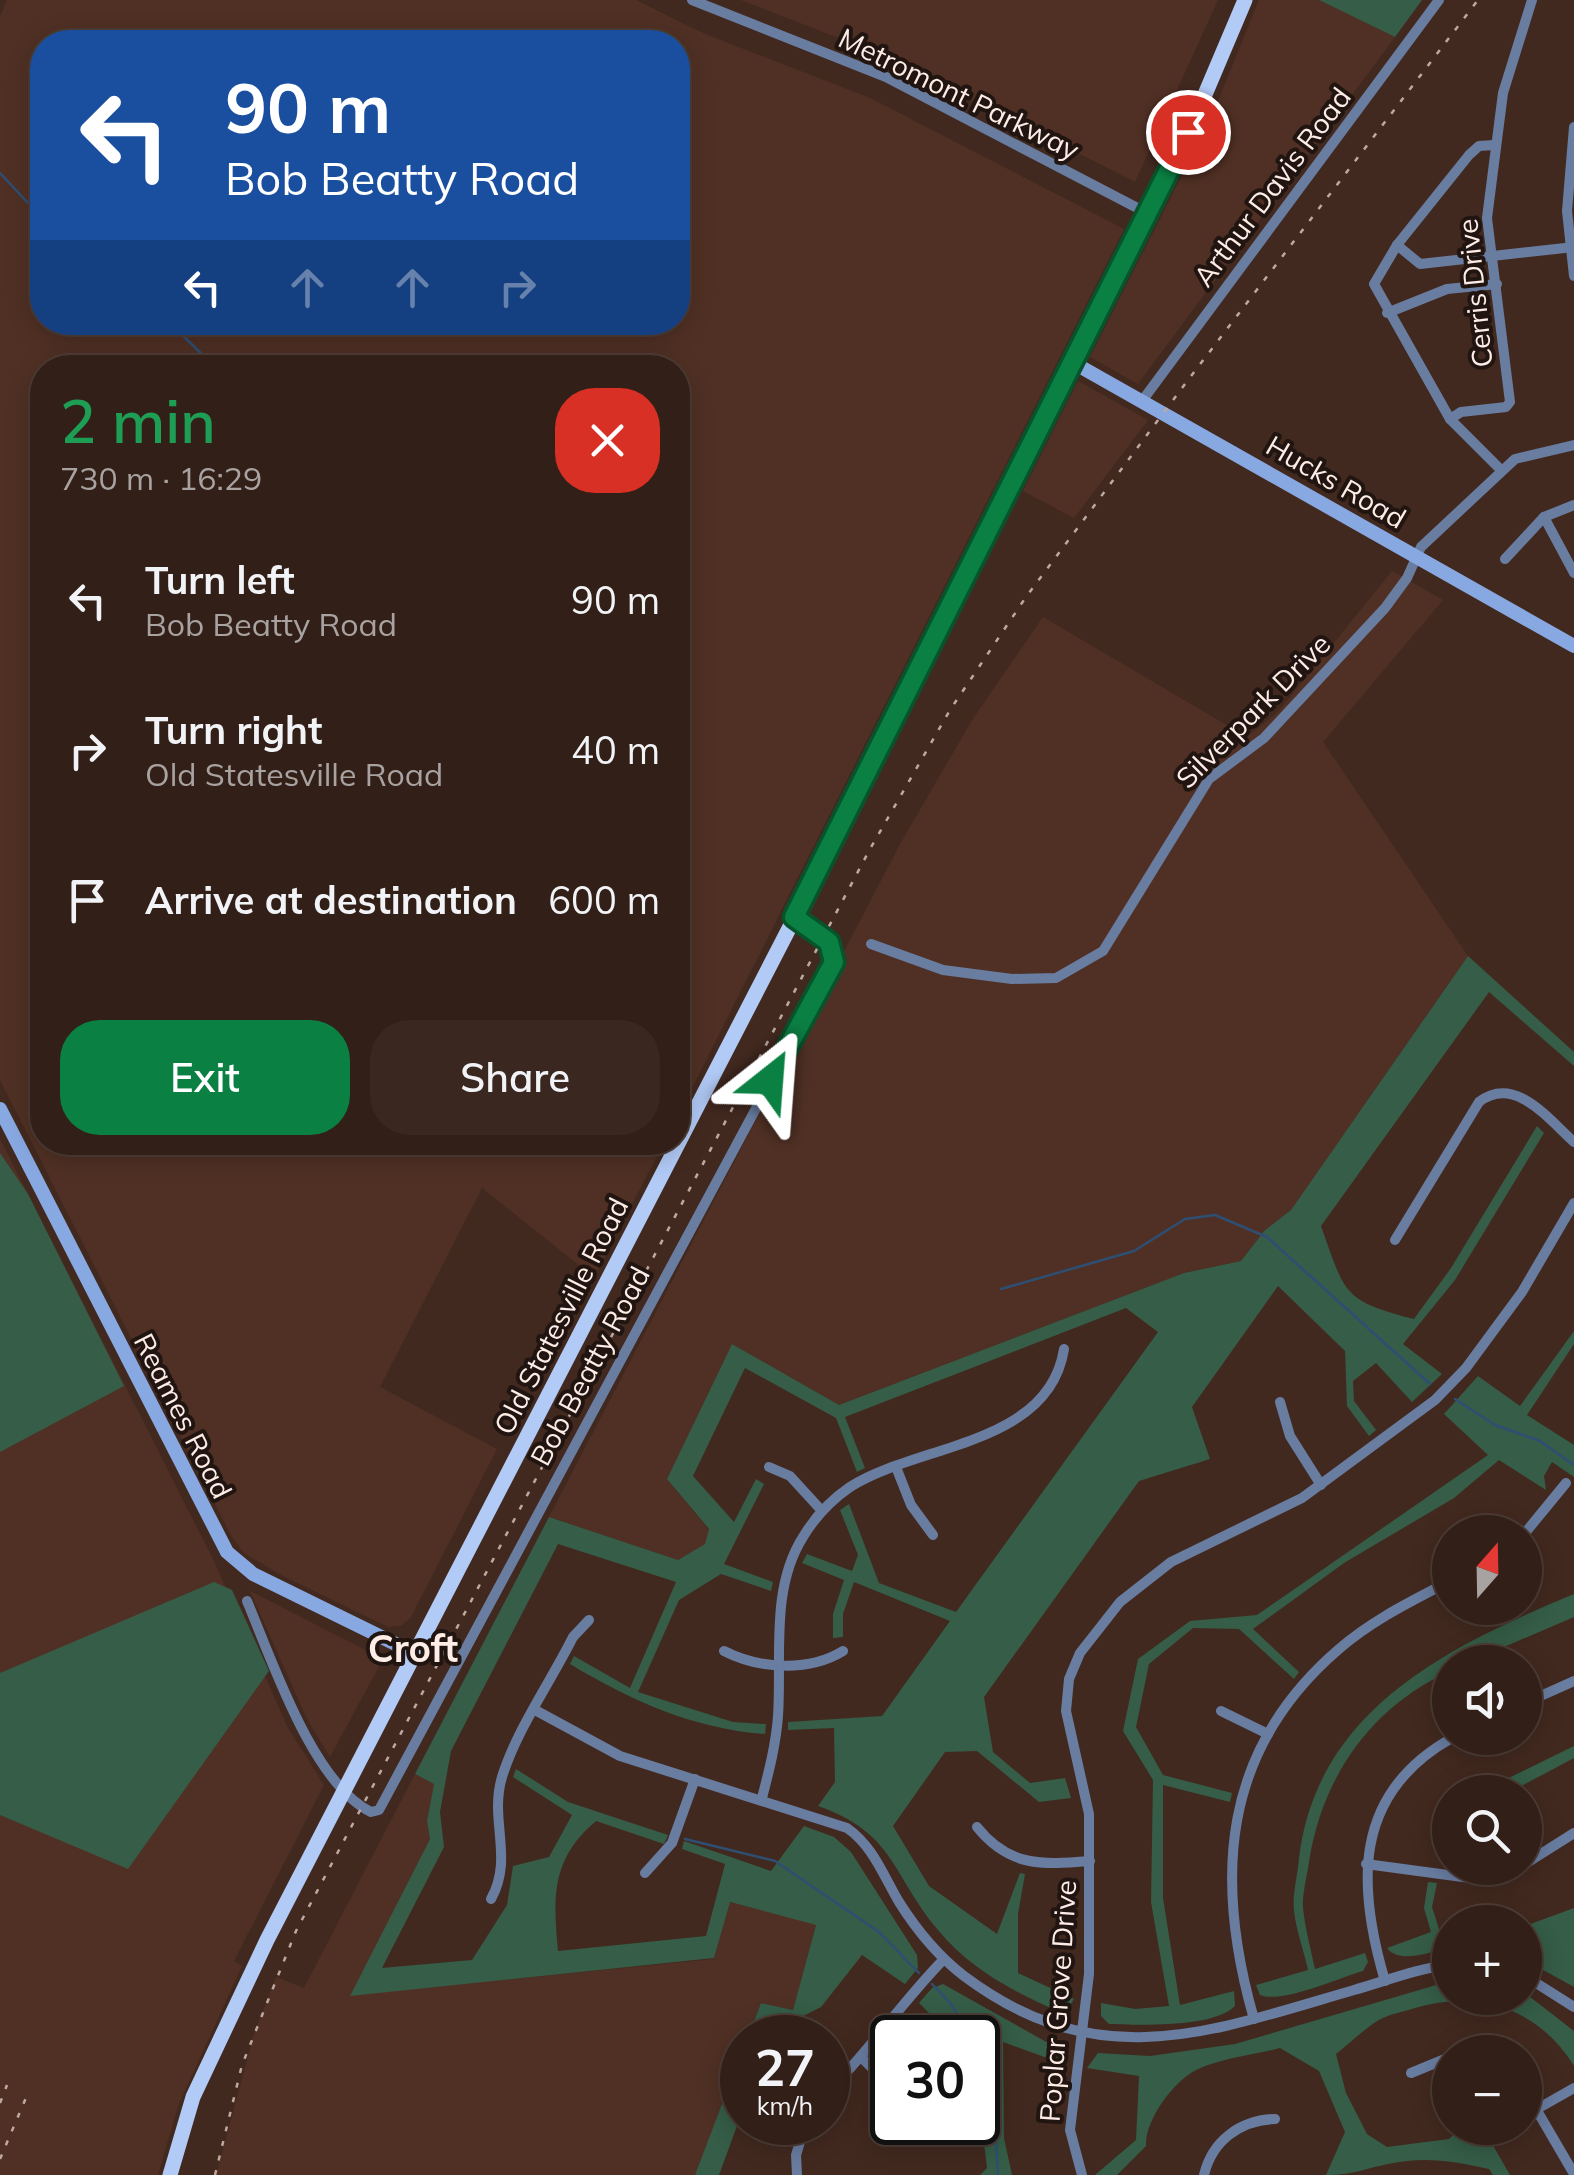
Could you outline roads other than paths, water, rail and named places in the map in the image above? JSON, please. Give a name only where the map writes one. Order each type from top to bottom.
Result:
[{"type":"main road","name":"Old Statesville Road","points":[[690,1120],[1198,112],[1245,0]]},
{"type":"main road","name":"Hucks Road","points":[[1072,362],[1574,646]]},
{"type":"main road","name":"Reames Road","points":[[0,1109],[227,1552],[261,1578],[416,1654]]},
{"type":"main road","name":"Old Statesville Road","points":[[170,2175],[193,2096],[222,2033],[672,1155]]},
{"type":"street","name":"Metromont Parkway","points":[[692,0],[886,77],[1147,214]]},
{"type":"street","name":"Arthur Davis Road","points":[[1142,401],[1439,0]]},
{"type":"street","name":"Cerris Drive","points":[[1450,419],[1461,412],[1506,407],[1510,402],[1487,218],[1494,145],[1517,40],[1532,0]]},
{"type":"street","points":[[1574,126],[1567,211],[1574,276]]},
{"type":"street","points":[[1494,145],[1479,146],[1469,154],[1397,246],[1374,284],[1450,419],[1501,470],[1525,454],[1574,445]]},
{"type":"street","points":[[1397,246],[1420,264],[1572,247]]},
{"type":"street","points":[[1387,313],[1446,289],[1497,284]]},
{"type":"street","name":"Silverpark Drive","points":[[871,944],[944,970],[1012,979],[1056,978],[1088,962],[1122,927],[1209,779],[1272,730],[1385,608],[1407,578],[1416,556],[1501,470]]},
{"type":"street","points":[[1504,559],[1544,516],[1574,505]]},
{"type":"street","points":[[1544,516],[1574,573]]},
{"type":"street","name":"Bob Beatty Road","points":[[344,1790],[356,1804],[371,1812],[382,1807],[832,967],[832,946],[794,917]]},
{"type":"street","points":[[1395,1240],[1479,1102],[1489,1094],[1508,1092],[1528,1100],[1574,1142]]},
{"type":"street","name":"Poplar Grove Drive","points":[[1082,2175],[1070,2130],[1088,1974],[1090,1862],[1085,1789],[1066,1711],[1070,1678],[1080,1653],[1120,1602],[1172,1562],[1322,1486],[1406,1425],[1466,1368],[1522,1292],[1574,1203]]},
{"type":"street","points":[[762,1798],[776,1734],[788,1569],[801,1539],[822,1511],[860,1482],[1028,1412],[1054,1380],[1064,1349]]},
{"type":"street","points":[[1280,1402],[1290,1436],[1322,1486]]},
{"type":"street","points":[[770,1467],[790,1476],[822,1511]]},
{"type":"street","points":[[896,1467],[911,1505],[934,1535]]},
{"type":"street","points":[[1540,1515],[1566,1483]]},
{"type":"street","points":[[1254,2019],[1234,1946],[1229,1880],[1240,1808],[1268,1734],[1304,1684],[1341,1646],[1432,1591]]},
{"type":"street","points":[[246,1601],[300,1722],[344,1790]]},
{"type":"street","points":[[490,1900],[504,1868],[499,1790],[573,1637],[589,1620]]},
{"type":"street","points":[[724,1650],[756,1663],[779,1664],[821,1662],[843,1651]]},
{"type":"street","points":[[1542,1695],[1574,1681]]},
{"type":"street","points":[[536,1710],[620,1756],[832,1820],[858,1836],[910,1918],[944,1960],[1018,2010],[1082,2032],[1128,2039],[1170,2038],[1432,1969]]},
{"type":"street","points":[[1221,1711],[1268,1734]]},
{"type":"street","points":[[1385,1981],[1366,1907],[1366,1864],[1374,1831],[1390,1798],[1414,1766],[1432,1753]]},
{"type":"street","points":[[645,1873],[672,1844],[695,1779]]},
{"type":"street","points":[[977,1827],[999,1852],[1021,1862],[1090,1862]]},
{"type":"street","points":[[1542,1853],[1574,1833]]},
{"type":"street","points":[[1366,1864],[1432,1873]]},
{"type":"street","points":[[850,2070],[944,1960]]},
{"type":"street","points":[[1542,1987],[1574,2007]]},
{"type":"street","points":[[862,2058],[870,2066]]},
{"type":"street","points":[[1412,2073],[1432,2065]]},
{"type":"street","points":[[1542,2106],[1574,2088]]},
{"type":"street","points":[[1542,2118],[1574,2174]]},
{"type":"street","points":[[1204,2175],[1210,2156],[1226,2136],[1245,2125],[1275,2119]]},
{"type":"street","points":[[797,2175],[799,2145]]},
{"type":"waterway","points":[[0,173],[30,205]]},
{"type":"waterway","points":[[182,335],[203,355]]},
{"type":"waterway","points":[[1001,1289],[1134,1251],[1185,1219],[1215,1215],[1267,1237],[1430,1384]]},
{"type":"waterway","points":[[1455,1399],[1495,1425],[1540,1441],[1574,1465]]},
{"type":"waterway","points":[[685,1839],[775,1861],[879,1932],[919,1973]]},
{"type":"waterway","points":[[932,1984],[958,2015]]},
{"type":"waterway","points":[[996,2145],[998,2175]]},
{"type":"railway","points":[[215,2175],[242,2065],[296,1931],[870,849],[950,710],[1026,597],[1478,0]]},
{"type":"railway","points":[[0,2103],[7,2085]]},
{"type":"railway","points":[[0,2159],[28,2093]]},
{"type":"district","name":"Croft","points":[[413,1649]]}]
